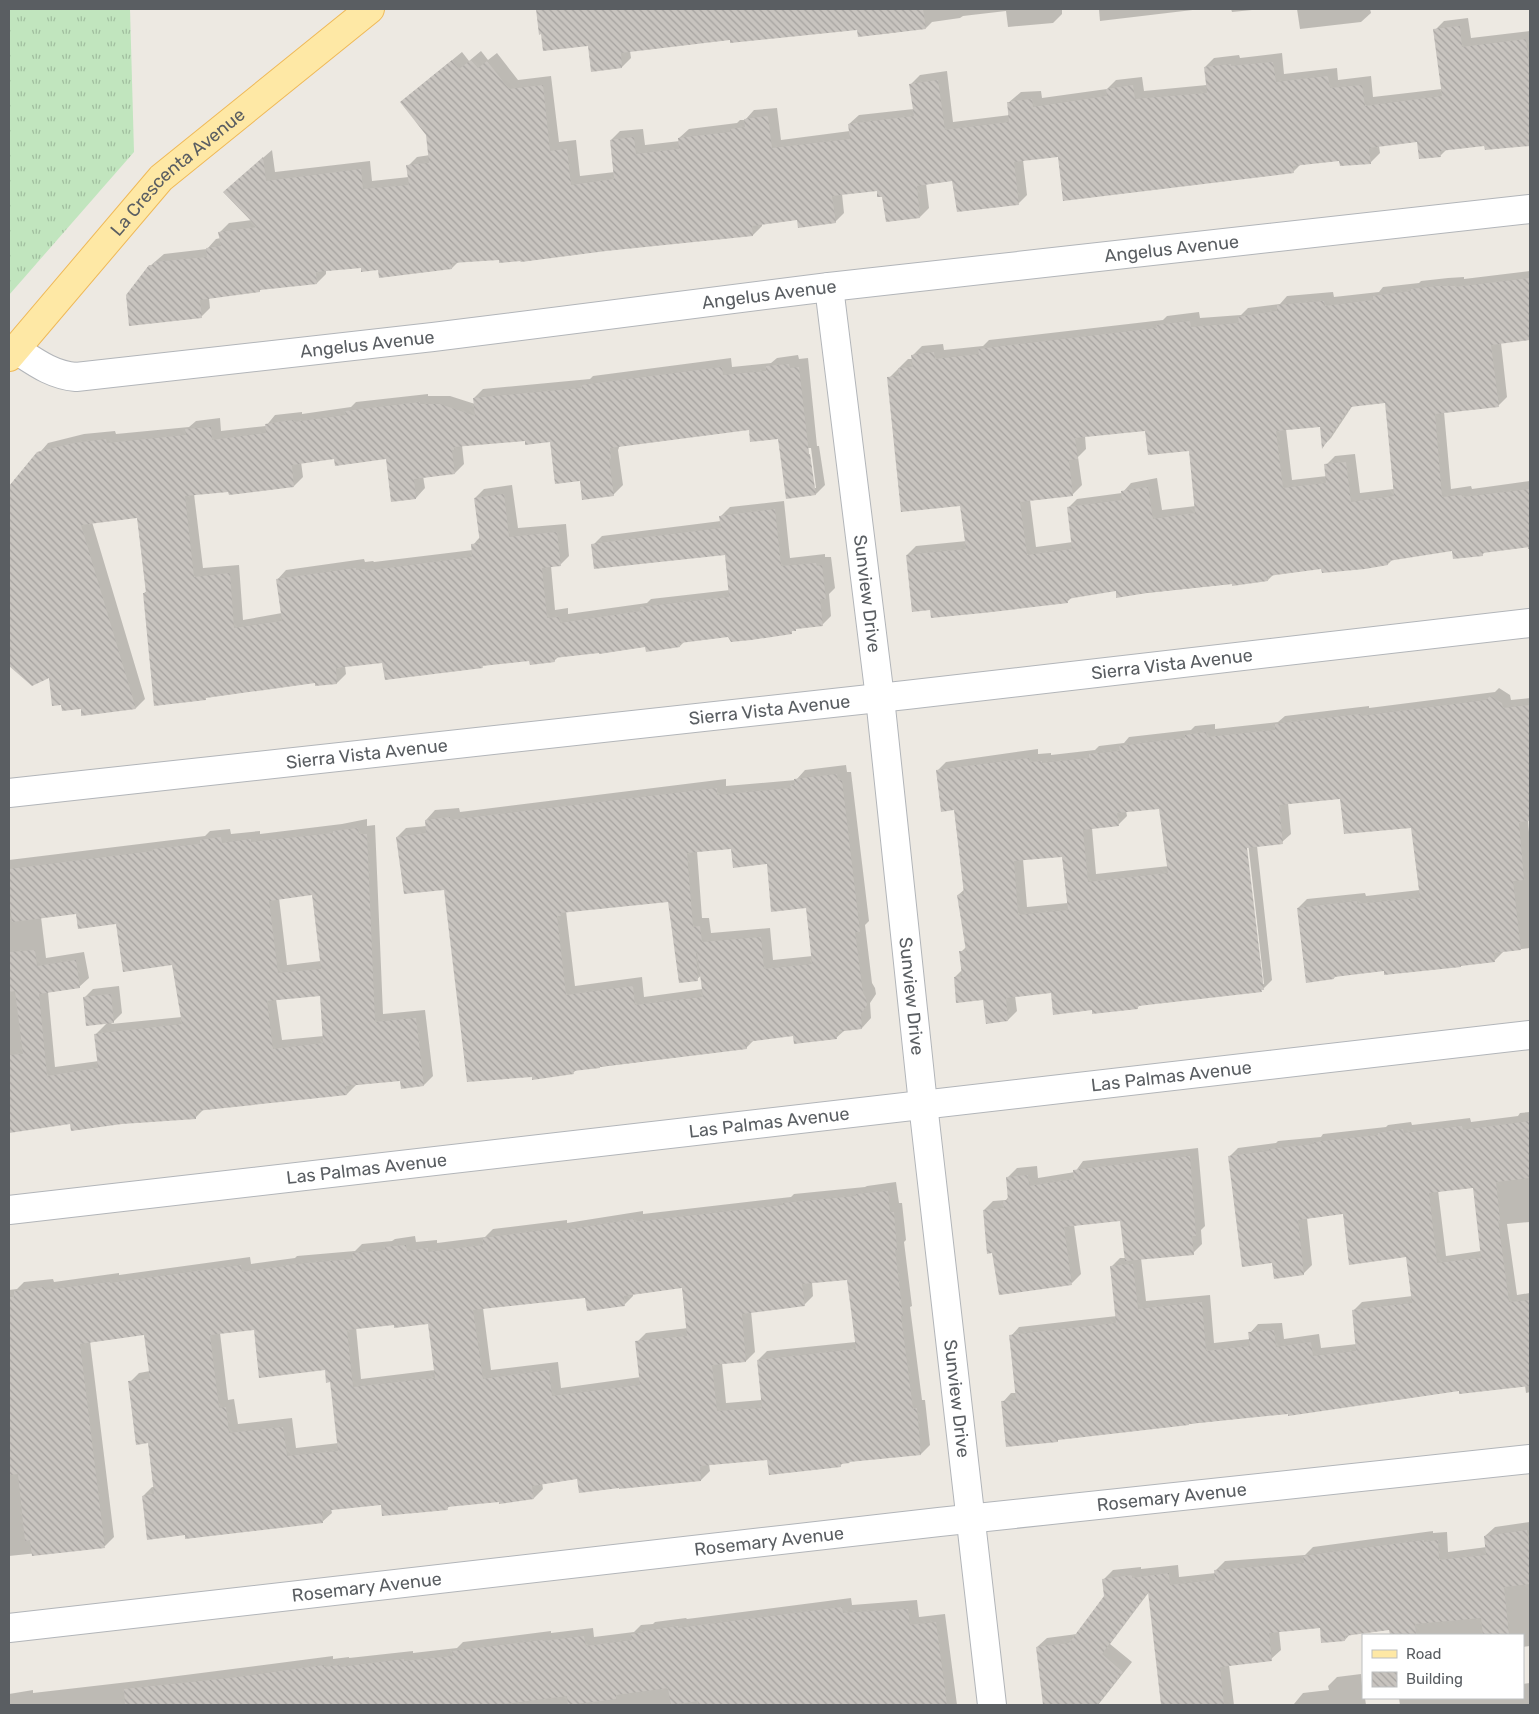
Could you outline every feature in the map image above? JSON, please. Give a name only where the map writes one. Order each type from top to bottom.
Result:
[{"type":"main road","name":"La Crescenta Avenue","points":[[12,353],[162,178],[370,9]]},
{"type":"street","name":"Angelus Avenue","points":[[12,353],[50,372],[76,377],[433,337],[829,287],[1530,209]]},
{"type":"street","name":"Sunview Drive","points":[[829,287],[880,698],[923,1104],[992,1705]]},
{"type":"street","name":"Sierra Vista Avenue","points":[[9,793],[880,698],[1530,623]]},
{"type":"street","name":"Las Palmas Avenue","points":[[9,1210],[1530,1035]]},
{"type":"street","name":"Rosemary Avenue","points":[[9,1628],[971,1519],[1530,1459]]},
{"type":"green space","points":[[9,9],[130,9],[134,152],[9,295]]},
{"type":"building","points":[[536,9],[923,9],[926,29],[858,37],[857,30],[730,43],[730,40],[621,53],[622,68],[591,72],[588,46],[543,51]]},
{"type":"building","points":[[1460,26],[1462,47],[1526,39],[1530,76],[1530,146],[1485,150],[1484,146],[1440,151],[1441,157],[1419,159],[1417,142],[1369,148],[1371,164],[1340,166],[1339,161],[1293,166],[1294,173],[1063,201],[1058,157],[1014,162],[1019,205],[957,212],[952,181],[917,186],[920,218],[886,222],[882,197],[877,197],[877,191],[832,196],[836,223],[798,228],[797,220],[752,226],[753,236],[521,262],[499,263],[499,260],[452,263],[452,269],[379,278],[378,270],[361,272],[361,268],[316,272],[317,284],[260,290],[260,292],[200,300],[202,318],[129,326],[126,295],[149,265],[154,265],[154,262],[207,257],[206,248],[221,246],[218,232],[257,227],[223,192],[263,157],[266,181],[361,169],[363,189],[409,185],[406,165],[429,163],[426,135],[400,102],[452,60],[459,69],[471,60],[478,68],[487,61],[509,89],[543,85],[550,151],[567,149],[571,185],[614,179],[610,140],[634,137],[636,154],[679,149],[678,138],[730,132],[730,129],[745,127],[744,119],[768,116],[772,148],[850,139],[848,124],[914,116],[909,84],[938,80],[945,130],[1009,122],[1007,102],[1011,101],[1032,99],[1033,107],[1107,96],[1106,89],[1133,85],[1135,99],[1207,93],[1204,67],[1231,64],[1231,66],[1273,62],[1276,82],[1328,76],[1330,88],[1362,85],[1365,106],[1442,96],[1433,29]]},
{"type":"building","points":[[1530,278],[1530,340],[1491,345],[1499,407],[1435,414],[1442,497],[1462,495],[1463,497],[1530,489],[1530,547],[1483,553],[1483,556],[1453,559],[1452,551],[1388,561],[1388,565],[1365,569],[1322,573],[1321,569],[1268,576],[1268,581],[1232,586],[1232,584],[1116,598],[1116,591],[1067,599],[1068,603],[983,613],[931,618],[930,610],[912,612],[906,555],[966,549],[960,506],[901,512],[887,377],[899,376],[898,368],[913,367],[911,355],[934,352],[935,359],[979,354],[978,349],[1157,328],[1156,325],[1190,321],[1191,327],[1239,323],[1238,317],[1277,311],[1277,305],[1324,301],[1325,306],[1373,300],[1373,296],[1411,291],[1411,289],[1438,286],[1455,287]],"holes":[[[1385,403],[1394,496],[1351,502],[1346,462],[1324,464],[1326,483],[1283,488],[1276,431],[1320,427],[1322,449],[1350,407]],[[1145,431],[1148,455],[1189,451],[1195,513],[1153,519],[1148,487],[1121,491],[1122,500],[1067,507],[1072,549],[1027,555],[1020,502],[1073,496],[1069,460],[1078,459],[1075,438]]]},
{"type":"building","points":[[789,364],[790,368],[799,367],[809,454],[816,495],[786,499],[778,439],[750,442],[749,430],[610,448],[611,459],[609,459],[614,496],[582,500],[580,481],[555,484],[550,442],[525,445],[525,441],[454,447],[454,450],[452,450],[455,474],[414,479],[416,499],[391,502],[386,459],[335,466],[334,459],[292,465],[294,487],[229,495],[228,492],[185,496],[194,577],[230,573],[234,628],[282,621],[276,579],[356,568],[356,570],[365,569],[365,571],[472,557],[471,544],[480,543],[474,498],[504,494],[509,537],[557,532],[561,566],[542,568],[547,618],[559,617],[560,623],[641,611],[640,607],[729,597],[725,555],[594,569],[591,544],[721,528],[719,516],[775,509],[781,566],[816,563],[817,566],[822,565],[826,599],[820,599],[823,626],[796,629],[796,631],[792,631],[792,634],[751,640],[731,642],[728,637],[680,643],[680,647],[646,652],[645,647],[554,658],[555,662],[530,665],[529,661],[385,680],[382,663],[336,668],[337,684],[315,686],[315,683],[154,706],[143,593],[146,593],[137,518],[81,525],[136,709],[81,716],[81,709],[62,711],[61,705],[52,706],[49,678],[32,686],[9,666],[9,486],[37,452],[74,443],[106,439],[107,443],[186,435],[185,429],[211,427],[212,440],[266,433],[265,424],[346,415],[345,411],[420,402],[420,404],[440,404],[475,416],[473,398],[582,388],[582,385],[722,367],[723,375],[766,371],[766,366]]},
{"type":"building","points":[[1490,696],[1502,703],[1503,708],[1530,705],[1530,821],[1519,822],[1524,880],[1513,881],[1521,950],[1494,953],[1495,962],[1384,975],[1384,971],[1334,977],[1334,979],[1306,983],[1297,908],[1357,901],[1357,904],[1420,898],[1411,828],[1344,834],[1340,799],[1279,805],[1283,844],[1247,848],[1264,990],[1261,990],[1262,992],[1138,1006],[1138,1009],[1092,1014],[1092,1010],[1053,1015],[1051,993],[1006,998],[1008,1021],[986,1024],[983,1000],[956,1003],[954,977],[962,976],[959,951],[966,951],[957,895],[964,894],[954,810],[941,812],[936,770],[1029,758],[1030,762],[1042,761],[1042,763],[1089,758],[1089,754],[1120,751],[1119,746],[1185,738],[1185,735],[1206,732],[1207,737],[1275,730],[1275,724],[1360,714],[1361,716],[1486,700]],"holes":[[[1159,809],[1168,873],[1088,882],[1083,830],[1119,826],[1117,813]],[[1062,857],[1068,910],[1018,915],[1014,861]]]},
{"type":"building","points":[[837,774],[838,781],[842,780],[860,932],[855,932],[863,993],[867,1005],[861,1014],[862,1029],[836,1032],[837,1039],[794,1044],[793,1036],[746,1042],[747,1049],[600,1067],[573,1071],[574,1074],[532,1080],[532,1077],[467,1082],[444,890],[404,894],[396,837],[426,833],[425,820],[450,817],[450,820],[717,788],[717,795],[791,788],[790,785],[795,785],[794,779]],"holes":[[[731,849],[733,868],[767,864],[771,912],[806,908],[812,964],[764,969],[761,937],[702,942],[700,926],[693,927],[687,853]],[[668,902],[679,983],[698,981],[697,952],[703,997],[635,1005],[633,986],[566,995],[557,916],[561,916],[560,913]]]},
{"type":"building","points":[[358,828],[359,834],[367,834],[375,1022],[416,1018],[424,1086],[401,1089],[400,1081],[346,1086],[347,1095],[196,1111],[196,1119],[122,1124],[71,1131],[70,1124],[9,1133],[9,1055],[23,1054],[15,991],[9,992],[9,952],[35,950],[37,966],[76,960],[80,988],[39,994],[47,1076],[98,1068],[94,1034],[182,1024],[172,965],[123,972],[116,924],[78,929],[76,914],[12,922],[9,898],[9,869],[200,844],[200,840],[221,837],[222,843],[251,839],[251,842],[333,833],[333,831]],"holes":[[[312,895],[321,969],[278,973],[269,901]],[[320,996],[323,1043],[273,1049],[267,1001]]]},
{"type":"building","points":[[111,994],[114,1023],[86,1026],[83,997]]},
{"type":"building","points":[[1530,1121],[1530,1178],[1496,1182],[1500,1220],[1498,1220],[1509,1302],[1530,1300],[1530,1386],[1459,1394],[1459,1391],[1288,1416],[1288,1414],[1189,1424],[1058,1440],[1058,1442],[1006,1447],[1001,1401],[1016,1400],[1009,1335],[1116,1323],[1110,1266],[1133,1264],[1138,1309],[1202,1302],[1206,1351],[1250,1346],[1248,1332],[1274,1330],[1276,1347],[1311,1342],[1313,1356],[1356,1351],[1352,1310],[1412,1303],[1406,1257],[1349,1265],[1343,1214],[1298,1220],[1304,1275],[1274,1279],[1272,1263],[1242,1267],[1228,1156],[1314,1144],[1314,1142],[1378,1135],[1378,1133],[1403,1129],[1404,1133],[1462,1126],[1463,1130]],"holes":[[[1473,1188],[1481,1258],[1437,1263],[1429,1193]]]},
{"type":"building","points":[[1190,1156],[1196,1236],[1192,1236],[1194,1255],[1125,1261],[1120,1221],[1064,1227],[1072,1285],[999,1295],[992,1253],[987,1254],[983,1210],[1004,1208],[1003,1201],[1008,1200],[1006,1177],[1028,1175],[1029,1186],[1074,1179],[1073,1170]]},
{"type":"building","points":[[888,1191],[890,1212],[894,1212],[897,1250],[895,1250],[903,1316],[901,1316],[913,1409],[917,1408],[921,1455],[849,1462],[841,1464],[841,1467],[769,1475],[767,1460],[700,1466],[701,1481],[579,1493],[577,1479],[532,1486],[534,1499],[499,1504],[499,1502],[447,1507],[448,1510],[382,1516],[381,1505],[322,1511],[323,1523],[185,1539],[185,1535],[147,1540],[142,1496],[154,1494],[148,1443],[136,1445],[128,1381],[150,1379],[144,1335],[80,1344],[105,1548],[32,1556],[30,1540],[25,1541],[18,1474],[9,1475],[9,1297],[14,1297],[14,1291],[44,1287],[45,1290],[110,1283],[241,1265],[242,1272],[286,1265],[353,1259],[352,1253],[385,1250],[385,1247],[406,1245],[407,1251],[428,1248],[428,1252],[483,1245],[483,1238],[558,1228],[559,1231],[634,1219],[634,1222],[783,1205],[783,1203],[856,1196],[856,1194]],"holes":[[[847,1280],[856,1349],[757,1360],[762,1408],[717,1411],[712,1365],[746,1362],[742,1314],[805,1306],[802,1284]],[[682,1288],[687,1336],[635,1341],[640,1385],[552,1396],[549,1370],[483,1379],[473,1310],[585,1298],[587,1311],[625,1306],[624,1296]],[[428,1324],[435,1378],[353,1387],[347,1330],[394,1325],[394,1328]],[[254,1330],[259,1378],[325,1370],[326,1383],[330,1382],[338,1451],[287,1456],[283,1427],[229,1433],[226,1407],[219,1408],[210,1335]]]},
{"type":"building","points":[[1527,1530],[1530,1555],[1530,1584],[1504,1587],[1509,1634],[1483,1634],[1481,1618],[1415,1624],[1416,1634],[1390,1634],[1389,1630],[1345,1636],[1345,1641],[1321,1643],[1320,1628],[1269,1633],[1272,1661],[1220,1667],[1224,1705],[1161,1705],[1148,1592],[1102,1654],[1123,1672],[1097,1705],[1043,1705],[1036,1647],[1069,1643],[1104,1596],[1102,1579],[1132,1575],[1132,1578],[1169,1573],[1170,1585],[1215,1580],[1214,1570],[1304,1563],[1303,1556],[1424,1540],[1424,1542],[1438,1540],[1439,1560],[1486,1555],[1484,1536]]},
{"type":"building","points":[[842,1607],[843,1613],[908,1609],[910,1625],[936,1622],[947,1705],[699,1705],[698,1701],[671,1705],[668,1688],[616,1695],[616,1699],[568,1705],[567,1696],[495,1705],[125,1705],[124,1689],[230,1678],[324,1665],[324,1667],[340,1665],[340,1667],[404,1659],[404,1661],[453,1656],[452,1651],[584,1636],[586,1646],[632,1640],[631,1634],[644,1631]]}]
